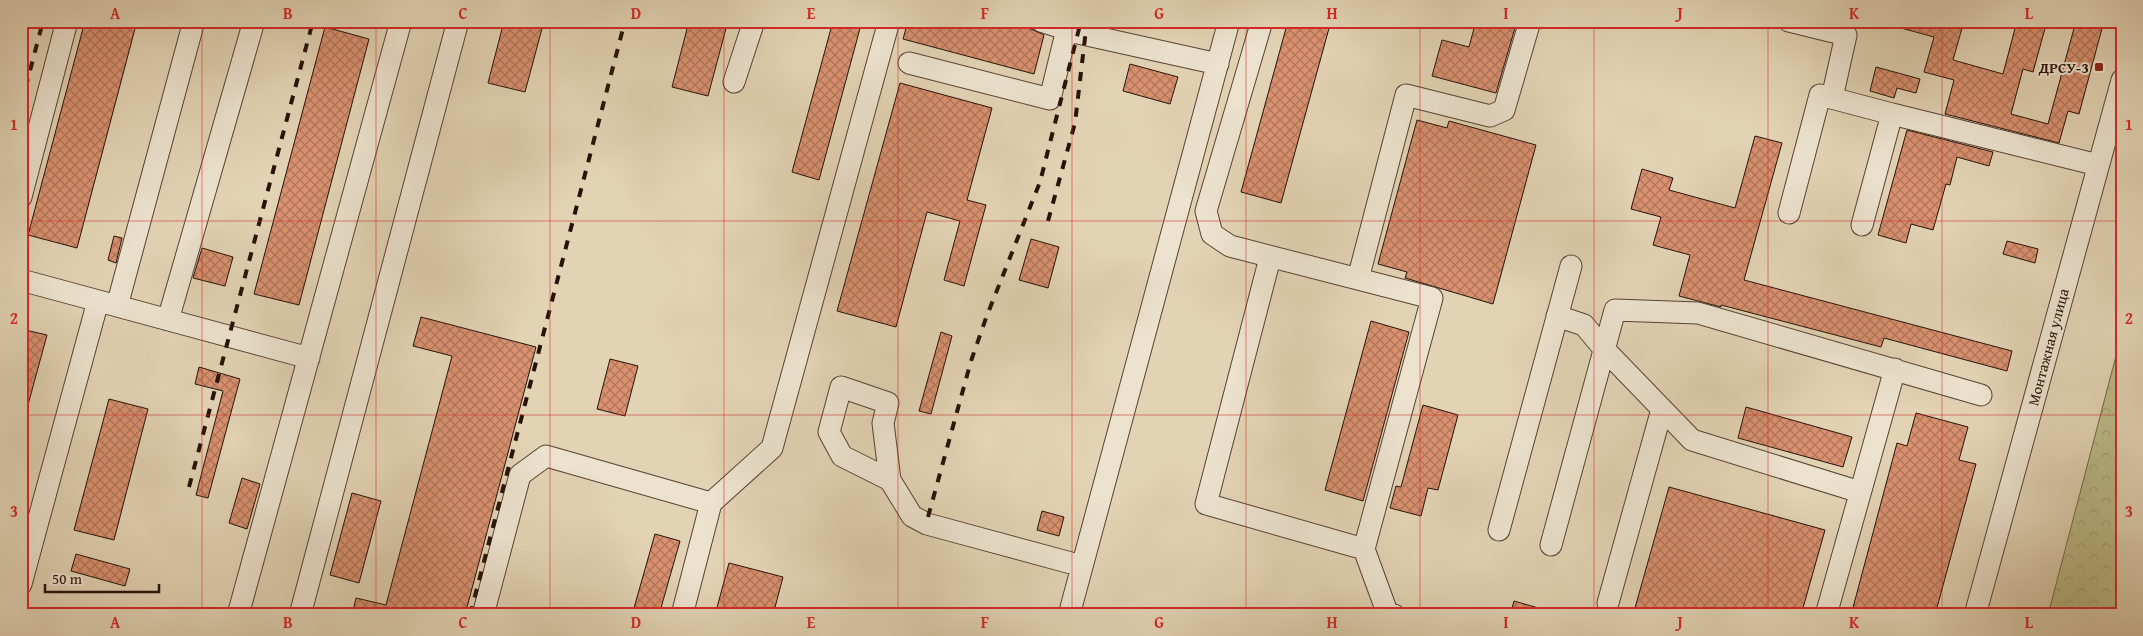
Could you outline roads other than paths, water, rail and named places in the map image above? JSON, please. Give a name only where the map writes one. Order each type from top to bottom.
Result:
[{"type":"street","points":[[21,198],[67,21]]},
{"type":"street","points":[[21,584],[194,21]]},
{"type":"street","points":[[168,320],[254,21]]},
{"type":"street","points":[[238,615],[401,21]]},
{"type":"street","points":[[300,615],[458,21]]},
{"type":"street","points":[[734,82],[754,21]]},
{"type":"street","points":[[682,615],[711,503],[772,448],[889,21]]},
{"type":"street","points":[[1041,21],[1067,29],[1218,64]]},
{"type":"street","points":[[1069,615],[1229,21]]},
{"type":"street","points":[[1262,21],[1206,212],[1212,234],[1230,246],[1270,258],[1432,298],[1364,549],[1387,612],[1394,615]]},
{"type":"street","points":[[1358,280],[1406,95],[1490,116],[1504,110],[1530,21]]},
{"type":"street","points":[[1789,21],[1846,34],[1832,98]]},
{"type":"street","points":[[909,64],[1050,99],[1067,29]]},
{"type":"street","name":"Монтажная улица","points":[[1975,615],[2122,80]]},
{"type":"street","points":[[1789,213],[1820,95],[2098,165]]},
{"type":"street","points":[[1862,225],[1892,114]]},
{"type":"street","points":[[1270,258],[1206,504],[1364,549]]},
{"type":"street","points":[[1499,530],[1571,266]]},
{"type":"street","points":[[21,280],[309,358]]},
{"type":"street","points":[[1552,545],[1615,310],[1698,313],[1895,369],[1981,396]]},
{"type":"street","points":[[1557,316],[1584,325],[1604,349],[1692,440],[1860,492]]},
{"type":"street","points":[[1826,615],[1895,369]]},
{"type":"street","points":[[1608,603],[1662,409]]},
{"type":"street","points":[[484,615],[520,475],[546,456],[711,503]]},
{"type":"street","points":[[890,480],[912,516],[927,524],[1082,566]]},
{"type":"railway","points":[[21,105],[43,21]]},
{"type":"railway","points":[[189,487],[313,21]]},
{"type":"railway","points":[[470,615],[625,21]]},
{"type":"railway","points":[[928,517],[971,361],[1040,182],[1081,21]]},
{"type":"railway","points":[[1048,221],[1075,123],[1087,21]]},
{"type":"place","name":"ДРСУ-3","points":[[2099,67]]}]
